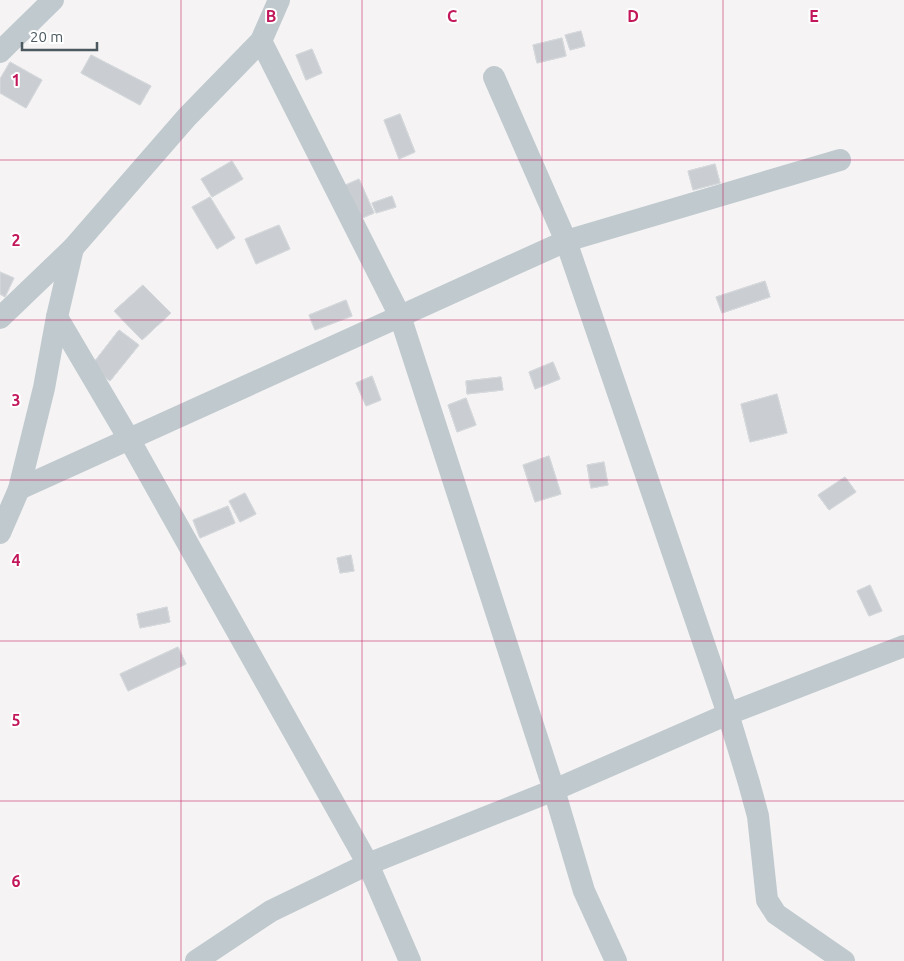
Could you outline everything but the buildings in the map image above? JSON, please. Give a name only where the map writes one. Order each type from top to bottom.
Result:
[{"type":"street","points":[[0,52],[53,0]]},
{"type":"street","points":[[0,318],[73,248],[188,117],[261,41],[279,0]]},
{"type":"street","points":[[261,41],[400,316],[554,790],[584,891],[616,961]]},
{"type":"street","points":[[494,77],[566,241],[728,714],[750,783],[758,816],[767,900],[776,914],[844,961]]},
{"type":"street","points":[[19,489],[566,241],[840,160]]},
{"type":"street","points":[[0,533],[19,489],[44,388],[57,317],[73,248]]},
{"type":"street","points":[[57,317],[129,440],[368,864],[410,961]]},
{"type":"street","points":[[196,961],[271,911],[368,864],[554,790],[728,714],[904,646]]}]
